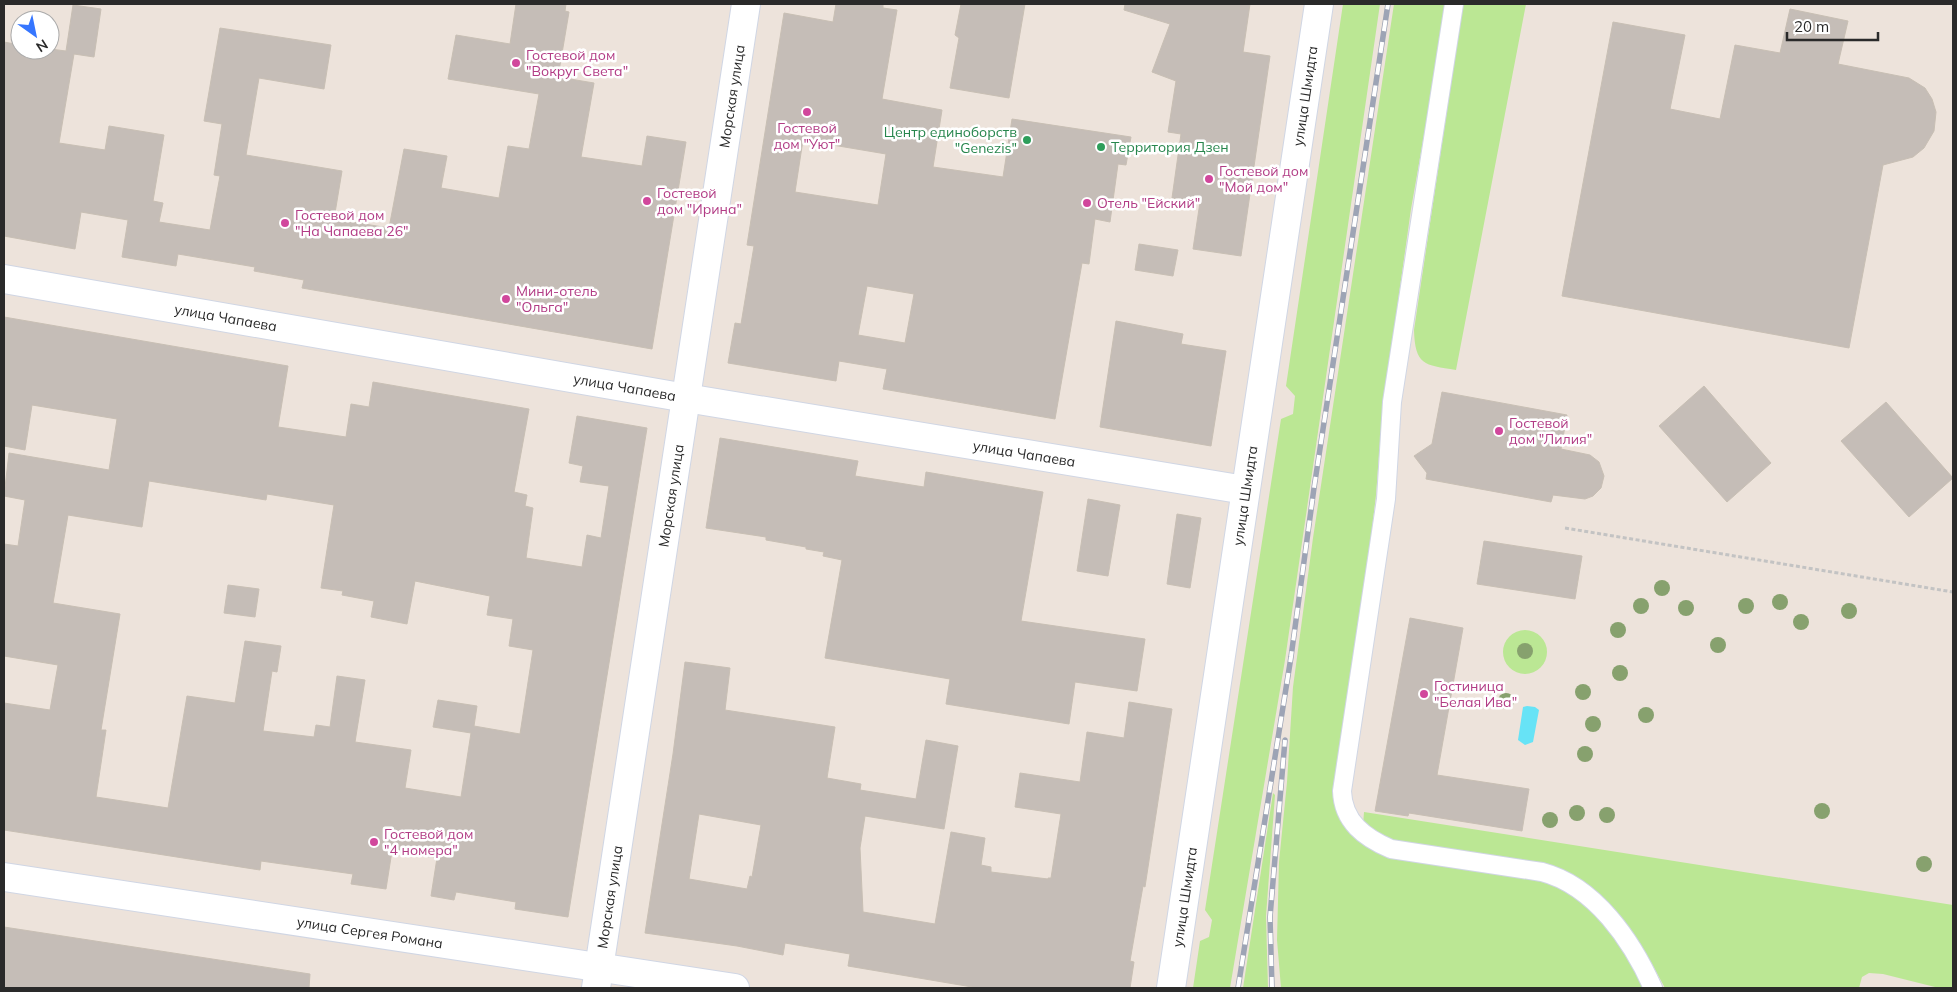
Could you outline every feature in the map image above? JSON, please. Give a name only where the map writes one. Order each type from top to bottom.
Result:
[{"type":"street","name":"Морская улица","points":[[598,978],[746,4]]},
{"type":"street","name":"улица Шмидта","points":[[1171,988],[1318,4]]},
{"type":"street","name":"улица Чапаева","points":[[4,279],[686,398],[1246,490]]},
{"type":"street","name":"улица Сергея Романа","points":[[4,877],[598,978],[736,988]]},
{"type":"lane","points":[[1454,4],[1392,402],[1386,499],[1342,802],[1350,819],[1365,835],[1376,843],[1391,849],[1542,872],[1569,883],[1596,904],[1622,934],[1653,988]]},
{"type":"path","points":[[1565,528],[1953,592]]},
{"type":"green space","points":[[1343,4],[1380,4],[1285,660],[1230,988],[1193,988],[1200,941],[1209,937],[1212,920],[1205,910],[1281,419],[1293,414],[1295,396],[1286,386]]},
{"type":"green space","points":[[1394,4],[1447,4],[1411,209],[1382,415],[1376,495],[1360,632],[1337,782],[1353,830],[1544,879],[1578,896],[1607,925],[1645,988],[1281,988],[1277,940],[1279,862],[1287,782],[1293,687],[1313,538]]},
{"type":"green space","points":[[1463,4],[1526,4],[1456,370],[1436,367],[1423,361],[1416,350],[1414,330]]},
{"type":"green space","points":[[1525,630],[1537,634],[1543,640],[1547,652],[1543,664],[1537,670],[1525,674],[1513,670],[1507,664],[1503,652],[1507,640],[1513,634]]},
{"type":"green space","points":[[1273,793],[1275,795],[1266,916],[1268,988],[1243,988]]},
{"type":"green space","points":[[1364,812],[1953,905],[1953,988],[1939,988],[1883,974],[1869,973],[1862,977],[1859,988],[1665,988],[1648,957],[1613,908],[1593,889],[1563,870],[1534,863],[1389,844],[1363,825]]},
{"type":"water","points":[[1523,707],[1535,707],[1539,710],[1533,742],[1525,745],[1518,740]]},
{"type":"building","points":[[516,4],[566,4],[565,11],[569,12],[558,77],[594,83],[581,157],[642,166],[647,136],[686,142],[652,349],[302,288],[304,280],[254,271],[255,267],[178,254],[176,266],[122,257],[128,220],[81,212],[75,249],[4,236],[4,42],[10,43],[10,60],[60,60],[60,50],[66,51],[73,5],[101,9],[94,57],[74,54],[59,143],[105,150],[109,126],[164,135],[153,201],[163,203],[159,222],[210,230],[220,176],[214,175],[222,124],[204,121],[220,28],[331,45],[324,89],[259,78],[246,155],[342,171],[334,219],[389,228],[404,149],[447,156],[441,188],[499,198],[508,146],[529,149],[539,94],[448,79],[456,35],[510,44]]},
{"type":"building","points":[[836,4],[883,4],[883,8],[897,10],[882,99],[942,110],[933,167],[1003,177],[1012,119],[1131,137],[1126,165],[1118,164],[1110,222],[1095,219],[1089,264],[1082,263],[1055,419],[883,389],[887,369],[839,361],[836,381],[728,363],[735,323],[741,324],[754,246],[747,245],[784,13],[833,22]],"holes":[[[803,140],[886,154],[878,205],[795,192]],[[867,286],[914,294],[905,343],[858,335]]]},
{"type":"building","points":[[961,4],[1025,4],[1009,98],[950,88],[959,38],[955,35]]},
{"type":"building","points":[[1125,4],[1250,4],[1243,52],[1270,56],[1241,256],[1193,249],[1200,202],[1172,198],[1181,134],[1168,132],[1176,81],[1152,72],[1170,24],[1124,10]]},
{"type":"building","points":[[1790,9],[1848,21],[1838,64],[1909,78],[1925,88],[1932,99],[1936,112],[1934,131],[1924,148],[1913,157],[1883,165],[1849,348],[1562,296],[1613,22],[1685,35],[1670,109],[1720,119],[1735,45],[1780,53]]},
{"type":"building","points":[[1139,244],[1178,250],[1173,276],[1135,270]]},
{"type":"building","points":[[4,317],[288,366],[278,427],[346,437],[351,404],[369,407],[373,382],[529,409],[514,492],[527,495],[525,506],[533,508],[526,558],[582,567],[587,535],[601,538],[609,486],[580,482],[583,466],[569,463],[577,416],[647,428],[568,917],[515,909],[516,902],[456,892],[454,900],[431,896],[437,858],[392,851],[386,889],[351,884],[353,874],[261,861],[260,870],[4,830],[4,703],[50,710],[58,665],[4,656],[4,544],[18,546],[25,500],[4,496],[9,453],[109,470],[117,419],[32,405],[25,450],[4,446]],"holes":[[[149,481],[266,500],[267,494],[334,505],[321,588],[343,591],[342,595],[374,601],[371,617],[407,624],[415,581],[490,596],[487,615],[513,619],[509,646],[533,650],[520,734],[474,726],[477,706],[438,700],[433,727],[471,733],[461,797],[405,788],[411,750],[355,742],[365,680],[337,676],[330,727],[316,725],[314,737],[263,731],[272,671],[277,672],[281,646],[245,641],[235,703],[187,696],[168,808],[96,797],[106,730],[101,730],[120,614],[53,603],[68,515],[142,527]]]},
{"type":"building","points":[[1116,321],[1183,334],[1181,344],[1226,351],[1211,446],[1100,427]]},
{"type":"building","points":[[1704,386],[1771,463],[1727,502],[1659,426]]},
{"type":"building","name":"Гостевой дом \"Лилия\"","points":[[1442,392],[1567,415],[1561,449],[1590,455],[1599,462],[1604,476],[1601,488],[1593,496],[1585,499],[1553,495],[1551,502],[1426,479],[1427,473],[1414,456],[1432,444]]},
{"type":"building","points":[[1886,402],[1953,478],[1909,517],[1841,441]]},
{"type":"building","points":[[720,438],[858,461],[855,476],[924,487],[926,472],[1043,492],[1021,621],[1145,639],[1137,691],[1075,682],[1069,724],[946,704],[950,679],[825,658],[842,560],[823,556],[824,552],[806,549],[806,547],[766,540],[766,537],[706,528]]},
{"type":"building","points":[[1088,499],[1120,505],[1108,576],[1077,571]]},
{"type":"building","points":[[1177,514],[1201,518],[1190,588],[1167,584]]},
{"type":"building","points":[[1484,541],[1582,556],[1575,599],[1477,584]]},
{"type":"building","points":[[228,585],[259,589],[255,617],[224,613]]},
{"type":"building","points":[[1410,618],[1463,628],[1437,775],[1529,789],[1522,831],[1409,813],[1408,816],[1375,811]]},
{"type":"building","points":[[685,662],[730,668],[725,710],[835,727],[827,778],[861,784],[860,790],[916,799],[926,740],[958,746],[944,829],[865,816],[860,848],[863,912],[935,924],[951,832],[985,838],[981,865],[991,867],[991,872],[1051,878],[1061,814],[1015,807],[1020,773],[1080,782],[1087,732],[1124,738],[1129,702],[1172,709],[1145,887],[1143,886],[1130,961],[1134,962],[1130,988],[978,988],[848,966],[850,954],[785,943],[783,955],[737,946],[645,933],[673,754]],"holes":[[[699,814],[761,825],[752,877],[750,876],[747,889],[689,879]]]},
{"type":"building","points":[[4,927],[310,974],[309,988],[4,988]]},
{"type":"railway","points":[[1238,988],[1291,657],[1314,488],[1388,4]]},
{"type":"railway","points":[[1272,988],[1270,917],[1285,740]]},
{"type":"place","name":"Гостевой дом \"Вокруг Света\"","points":[[516,63]]},
{"type":"place","name":"Гостевой дом \"Уют\"","points":[[807,112]]},
{"type":"place","name":"Центр единоборств \"Genezis\"","points":[[1027,140]]},
{"type":"place","name":"Территория Дзен","points":[[1101,147]]},
{"type":"place","name":"Гостевой дом \"Мой дом\"","points":[[1209,179]]},
{"type":"place","name":"Гостевой дом \"Ирина\"","points":[[647,201]]},
{"type":"place","name":"Отель \"Ейский\"","points":[[1087,203]]},
{"type":"place","name":"Гостевой дом \"На Чапаева 26\"","points":[[285,223]]},
{"type":"place","name":"Мини-отель \"Ольга\"","points":[[506,299]]},
{"type":"place","name":"Гостевой дом \"Лилия\"","points":[[1499,431]]},
{"type":"place","name":"Гостиница \"Белая Ива\"","points":[[1424,694]]},
{"type":"place","name":"Гостевой дом \"4 номера\"","points":[[374,842]]}]
